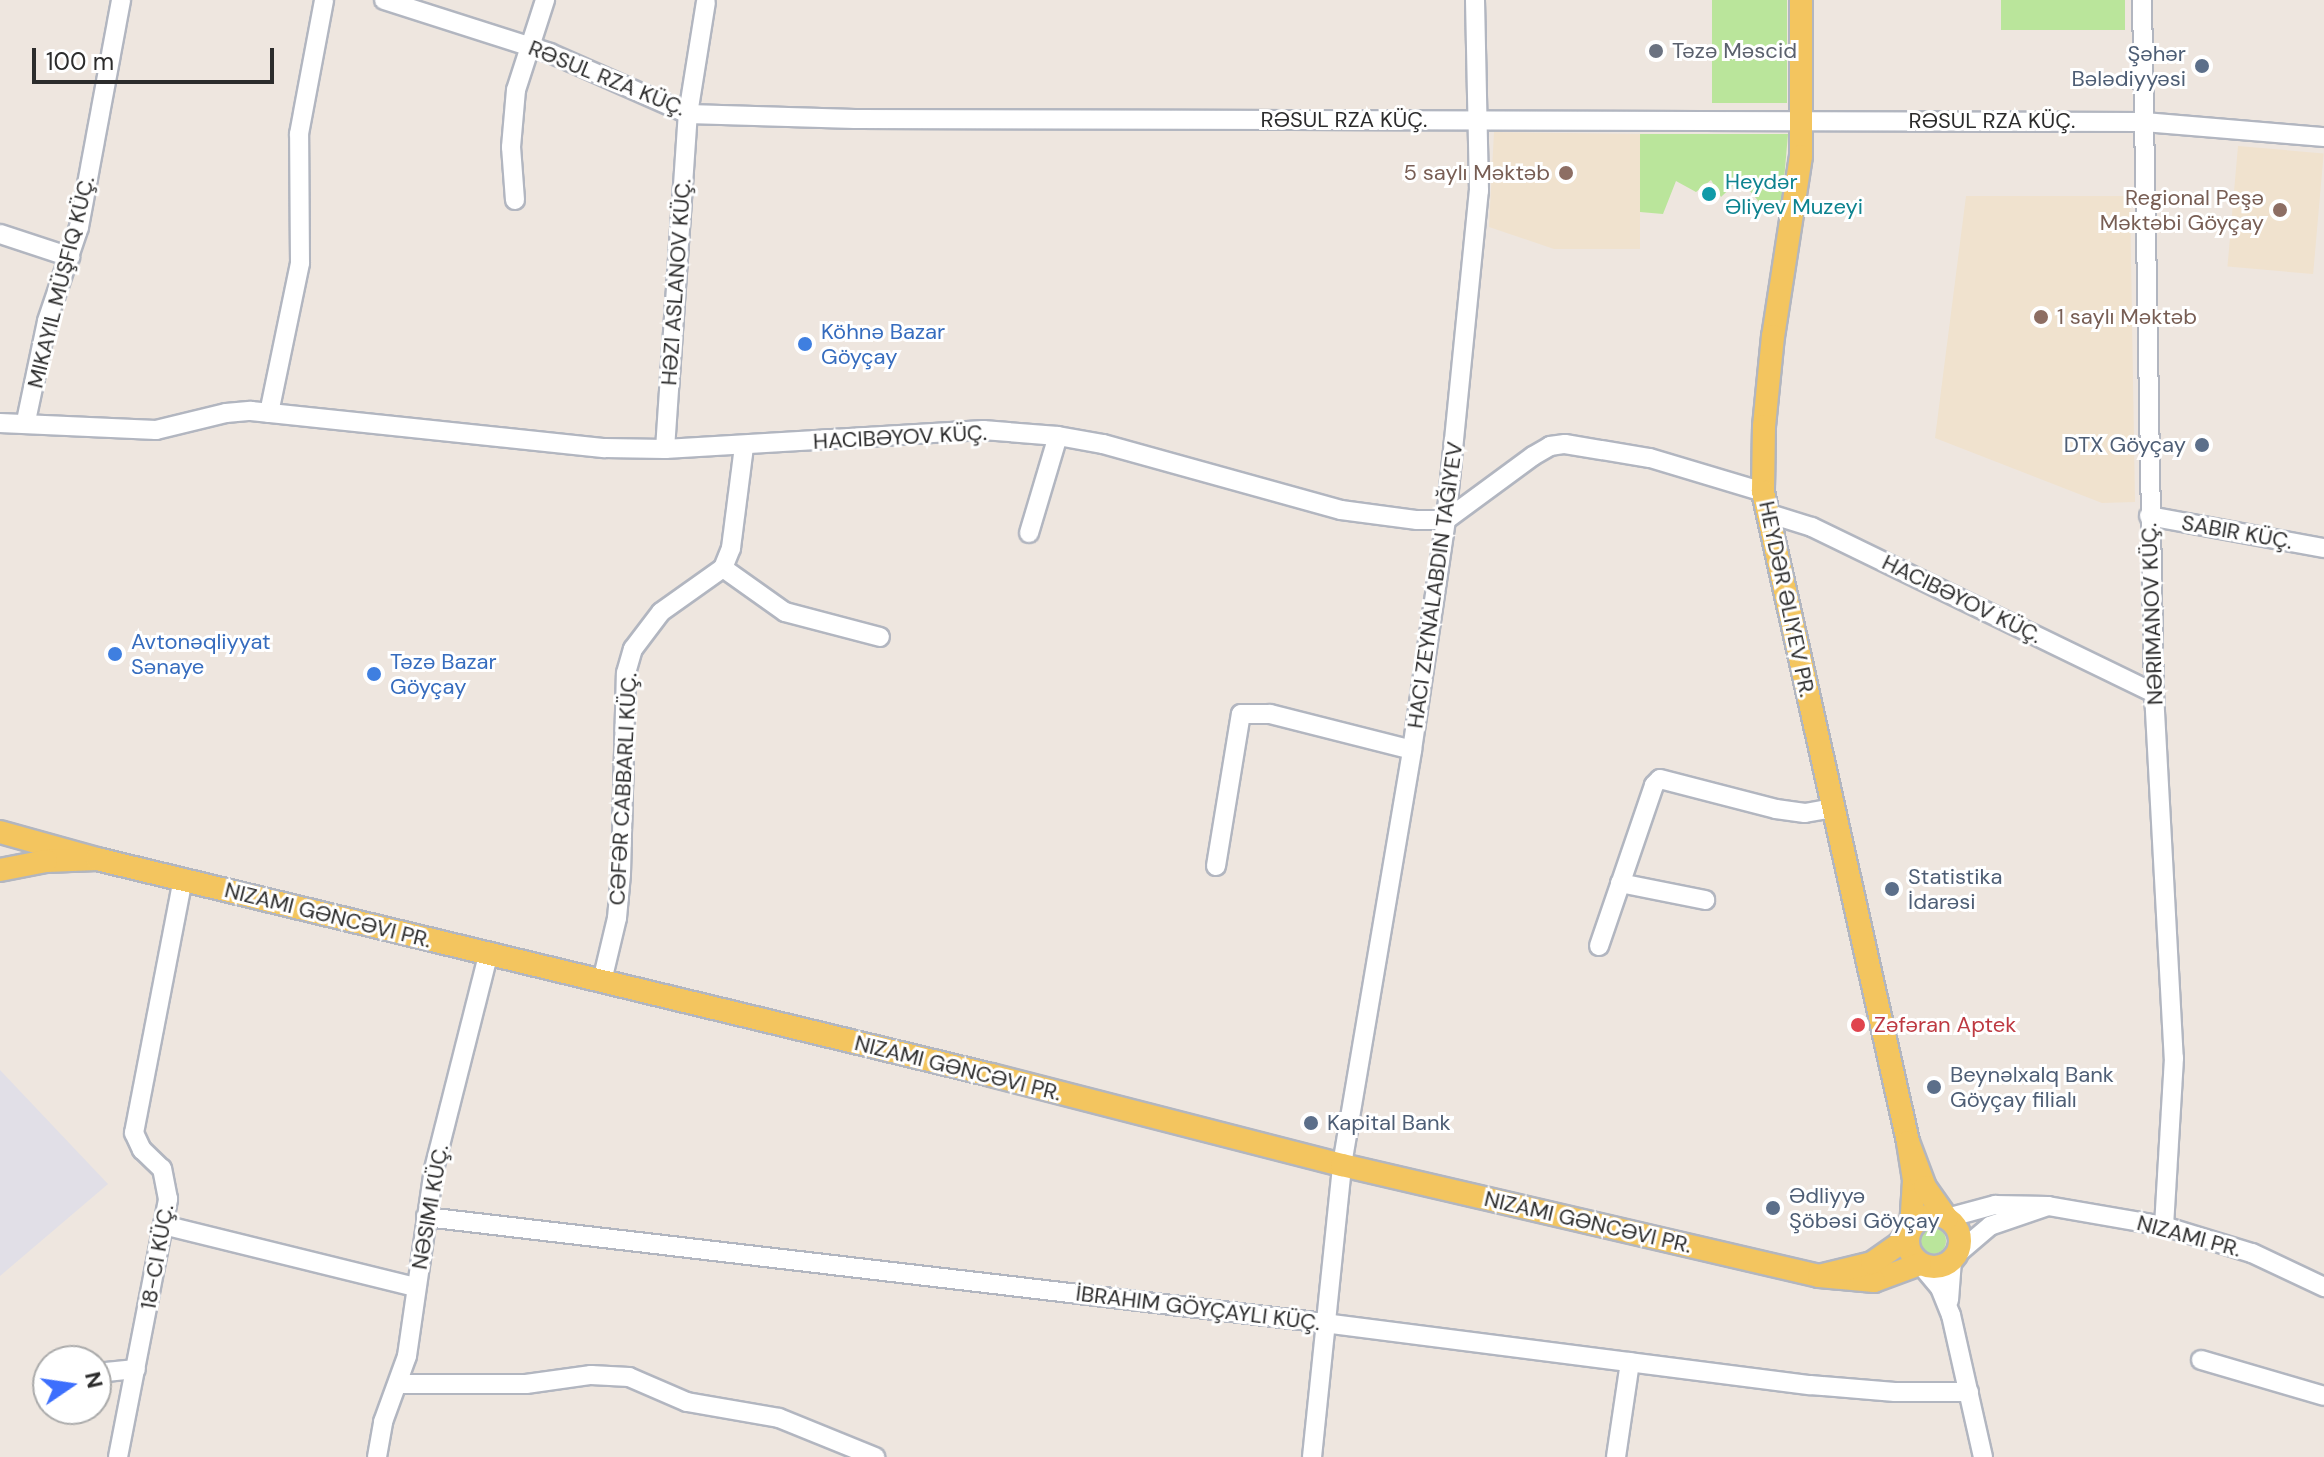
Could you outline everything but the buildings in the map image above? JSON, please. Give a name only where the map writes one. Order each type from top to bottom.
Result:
[{"type":"main road","name":"HEYDƏR ƏLIYEV PR.","points":[[1801,0],[1802,120],[1798,187],[1771,351],[1764,426],[1765,503],[1908,1142]]},
{"type":"main road","points":[[0,832],[97,859]]},
{"type":"main road","name":"NIZAMI GƏNCƏVI PR.","points":[[97,859],[1342,1165],[1819,1276],[1855,1282],[1874,1281],[1920,1264]]},
{"type":"main road","points":[[0,870],[46,861],[97,859]]},
{"type":"main road","points":[[1908,1142],[1925,1187],[1958,1230],[1954,1257],[1939,1267],[1920,1264],[1910,1251],[1914,1180],[1908,1142]]},
{"type":"main road","points":[[1819,1276],[1872,1263],[1899,1244],[1911,1228],[1929,1215],[1947,1218]]},
{"type":"street","points":[[26,421],[47,321],[70,257],[121,0]]},
{"type":"street","points":[[269,413],[300,263],[299,134],[324,0]]},
{"type":"street","name":"RƏSUL RZA KÜÇ.","points":[[384,0],[529,46],[688,114],[855,119],[2144,122],[2324,137]]},
{"type":"street","points":[[515,200],[511,147],[516,90],[545,0]]},
{"type":"street","points":[[1312,1457],[1342,1165],[1412,750],[1446,520],[1479,191],[1480,120],[1475,0]]},
{"type":"street","name":"NƏRIMANOV KÜÇ.","points":[[2142,0],[2154,693],[2174,1058],[2164,1226]]},
{"type":"street","name":"HƏZI ASLANOV KÜÇ.","points":[[665,449],[688,114],[706,2]]},
{"type":"street","points":[[0,234],[70,257]]},
{"type":"street","points":[[0,423],[26,421],[126,431],[156,430],[226,413],[269,413],[605,448],[665,449],[744,447],[983,430],[1058,436],[1136,452],[1341,510],[1446,520],[1533,456],[1550,446],[1565,444],[1650,458],[1765,503],[2154,693]]},
{"type":"street","points":[[1029,533],[1058,436]]},
{"type":"street","points":[[602,981],[617,918],[621,874],[626,673],[633,649],[661,612],[723,568],[731,548],[744,447]]},
{"type":"street","name":"SABIR KÜÇ.","points":[[2149,516],[2324,548]]},
{"type":"street","points":[[723,568],[785,612],[880,637]]},
{"type":"street","points":[[1216,866],[1241,714],[1270,714],[1412,750]]},
{"type":"street","points":[[1599,946],[1654,785],[1660,779],[1671,779],[1776,809],[1805,813],[1833,808]]},
{"type":"street","name":"18-CI KÜÇ.","points":[[118,1457],[168,1199],[162,1169],[136,1141],[135,1125],[183,879]]},
{"type":"street","points":[[1620,883],[1705,900]]},
{"type":"street","name":"NƏSIMI KÜÇ.","points":[[377,1457],[383,1422],[407,1356],[426,1217],[443,1131],[488,956]]},
{"type":"street","name":"NIZAMI PR.","points":[[1947,1218],[1995,1205],[2048,1206],[2164,1226],[2252,1253],[2324,1287]]},
{"type":"street","points":[[1983,1457],[1951,1315],[1949,1280],[1954,1257],[1990,1226],[2048,1206]]},
{"type":"street","points":[[426,1217],[1324,1323],[1810,1385],[1895,1392],[1969,1392]]},
{"type":"street","points":[[163,1225],[415,1287]]},
{"type":"street","points":[[1920,1264],[1934,1278],[1951,1315]]},
{"type":"street","points":[[2201,1360],[2324,1396]]},
{"type":"street","points":[[1616,1457],[1630,1362]]},
{"type":"street","points":[[112,1371],[136,1369]]},
{"type":"street","points":[[399,1384],[526,1384],[591,1375],[629,1377],[687,1402],[779,1418],[875,1457]]},
{"type":"shaded area","name":"5 saylı Məktəb","points":[[1494,132],[1640,134],[1640,249],[1554,249],[1489,227]]},
{"type":"shaded area","name":"Regional Peşə Məktəbi Göyçay","points":[[2238,146],[2324,153],[2313,274],[2227,267]]},
{"type":"shaded area","name":"1 saylı Məktəb","points":[[1966,196],[2130,196],[2135,502],[2102,503],[1935,438]]},
{"type":"shaded area","points":[[0,1070],[108,1184],[0,1276]]},
{"type":"green space","points":[[1712,0],[1787,0],[1787,103],[1712,103]]},
{"type":"green space","points":[[2001,0],[2125,0],[2125,30],[2001,30]]},
{"type":"green space","points":[[1640,134],[1788,134],[1782,203],[1760,203],[1740,179],[1721,197],[1711,180],[1696,192],[1676,181],[1663,214],[1640,212]]},
{"type":"green space","points":[[1933,1228],[1942,1232],[1946,1241],[1942,1250],[1933,1254],[1924,1250],[1920,1241],[1924,1232]]},
{"type":"place","name":"Təzə Məscid","points":[[1656,51]]},
{"type":"place","name":"Şəhər Bələdiyyəsi","points":[[2202,66]]},
{"type":"place","name":"5 saylı Məktəb","points":[[1566,173]]},
{"type":"place","name":"Heydər Əliyev Muzeyi","points":[[1709,194]]},
{"type":"place","name":"Regional Peşə Məktəbi Göyçay","points":[[2280,210]]},
{"type":"place","name":"1 saylı Məktəb","points":[[2041,317]]},
{"type":"place","name":"Köhnə Bazar Göyçay","points":[[805,344]]},
{"type":"place","name":"DTX Göyçay","points":[[2202,445]]},
{"type":"place","name":"Avtonəqliyyat Sənaye","points":[[115,654]]},
{"type":"place","name":"Təzə Bazar Göyçay","points":[[374,674]]},
{"type":"place","name":"Statistika İdarəsi","points":[[1892,889]]},
{"type":"place","name":"Zəfəran Aptek","points":[[1858,1025]]},
{"type":"place","name":"Beynəlxalq Bank Göyçay filialı","points":[[1934,1087]]},
{"type":"place","name":"Kapital Bank","points":[[1311,1123]]},
{"type":"place","name":"Ədliyyə Şöbəsi Göyçay","points":[[1773,1208]]}]
